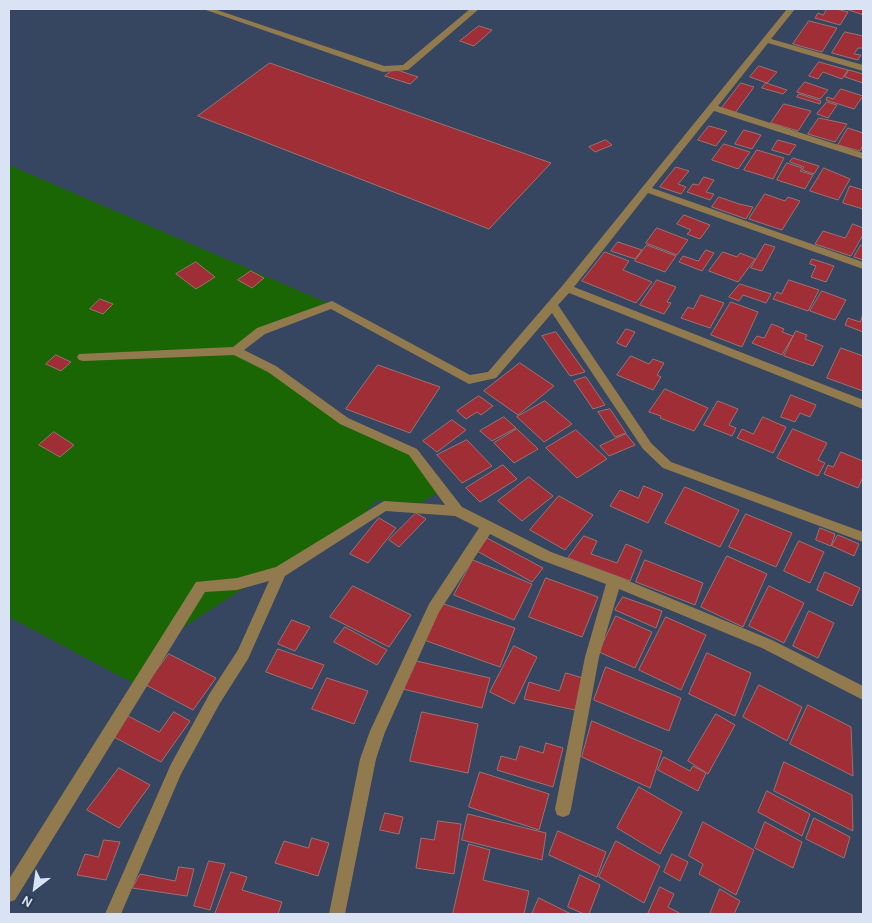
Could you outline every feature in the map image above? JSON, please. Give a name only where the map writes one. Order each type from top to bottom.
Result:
[{"type":"street","points":[[207,9],[383,69],[393,67],[405,68],[472,9]]},
{"type":"street","points":[[236,351],[261,331],[332,306],[469,380],[492,375],[567,288],[791,9]]},
{"type":"street","points":[[766,40],[863,68]]},
{"type":"street","points":[[712,108],[863,156]]},
{"type":"street","points":[[645,189],[863,266]]},
{"type":"street","points":[[567,288],[863,405]]},
{"type":"street","points":[[552,304],[647,446],[667,464],[863,537]]},
{"type":"street","points":[[83,356],[236,351],[272,368],[344,421],[413,452],[457,511]]},
{"type":"street","points":[[9,894],[201,586],[237,584],[280,572],[384,506],[457,511],[546,556],[614,581],[767,644],[863,693]]},
{"type":"street","points":[[337,914],[368,759],[378,731],[434,608],[488,525]]},
{"type":"street","points":[[114,914],[176,769],[215,698],[243,654],[280,572]]},
{"type":"street","points":[[563,809],[592,658],[614,581]]},
{"type":"green space","points":[[9,165],[332,305],[281,324],[236,351],[344,421],[413,452],[442,490],[421,503],[377,501],[343,533],[269,572],[173,634],[138,686],[9,617]]},
{"type":"building","points":[[827,9],[848,12],[840,25],[815,18],[818,13],[823,15]]},
{"type":"building","points":[[846,9],[863,9],[863,12],[862,14]]},
{"type":"building","points":[[809,21],[837,28],[822,52],[793,44]]},
{"type":"building","points":[[479,26],[492,30],[474,46],[460,41]]},
{"type":"building","points":[[845,32],[863,36],[863,48],[858,48],[854,54],[861,55],[858,60],[832,53]]},
{"type":"building","points":[[819,62],[848,70],[842,79],[823,72],[818,79],[809,76]]},
{"type":"building","points":[[270,63],[551,163],[489,229],[198,116]]},
{"type":"building","points":[[759,66],[777,72],[767,83],[750,77]]},
{"type":"building","points":[[394,69],[418,77],[410,84],[385,76]]},
{"type":"building","points":[[849,70],[863,74],[863,83],[845,77]]},
{"type":"building","points":[[805,82],[828,90],[820,99],[797,92]]},
{"type":"building","points":[[741,83],[754,87],[735,113],[721,109]]},
{"type":"building","points":[[766,83],[787,90],[783,94],[762,88]]},
{"type":"building","points":[[841,89],[863,96],[854,109],[826,100],[827,97],[833,99]]},
{"type":"building","points":[[799,94],[821,101],[820,104],[797,97]]},
{"type":"building","points":[[827,102],[837,105],[828,118],[817,114]]},
{"type":"building","points":[[784,104],[811,111],[798,131],[771,123]]},
{"type":"building","points":[[819,118],[847,124],[835,142],[808,134]]},
{"type":"building","points":[[709,126],[727,131],[716,146],[698,140]]},
{"type":"building","points":[[848,128],[863,133],[863,145],[860,151],[838,145]]},
{"type":"building","points":[[744,130],[761,135],[752,149],[735,144]]},
{"type":"building","points":[[606,140],[612,145],[595,152],[589,147]]},
{"type":"building","points":[[778,140],[796,145],[789,155],[772,150]]},
{"type":"building","points":[[724,144],[750,152],[738,169],[712,160]]},
{"type":"building","points":[[757,150],[784,158],[773,179],[744,170]]},
{"type":"building","points":[[793,158],[819,166],[814,174],[802,170],[804,167],[790,162]]},
{"type":"building","points":[[787,163],[802,168],[800,171],[813,175],[805,189],[777,180]]},
{"type":"building","points":[[676,167],[689,171],[678,184],[686,187],[681,194],[660,187]]},
{"type":"building","points":[[824,168],[850,179],[838,200],[810,191]]},
{"type":"building","points":[[704,177],[714,180],[706,192],[714,194],[710,200],[687,192],[693,184],[698,185]]},
{"type":"building","points":[[850,186],[863,190],[863,209],[843,203]]},
{"type":"building","points":[[765,194],[785,201],[788,197],[800,201],[782,230],[749,219]]},
{"type":"building","points":[[719,197],[753,207],[746,219],[712,207]]},
{"type":"building","points":[[684,215],[710,225],[700,239],[687,234],[691,230],[677,224]]},
{"type":"building","points":[[853,224],[863,228],[863,235],[851,256],[815,244],[823,231],[845,238]]},
{"type":"building","points":[[657,228],[688,240],[677,255],[646,243]]},
{"type":"building","points":[[618,242],[642,250],[635,259],[611,251]]},
{"type":"building","points":[[765,244],[775,247],[762,271],[751,268]]},
{"type":"building","points":[[647,245],[676,256],[665,272],[635,261]]},
{"type":"building","points":[[861,245],[863,246],[863,260],[854,257]]},
{"type":"building","points":[[706,250],[714,253],[702,271],[679,262],[683,256],[698,261]]},
{"type":"building","points":[[605,252],[629,261],[623,270],[652,282],[636,303],[582,281]]},
{"type":"building","points":[[723,252],[737,257],[740,253],[755,259],[738,282],[709,271]]},
{"type":"building","points":[[812,259],[834,266],[826,282],[811,277],[816,266],[810,264]]},
{"type":"building","points":[[196,262],[215,277],[196,289],[176,274]]},
{"type":"building","points":[[251,271],[264,278],[252,288],[238,280]]},
{"type":"building","points":[[657,280],[676,287],[667,302],[671,303],[664,314],[640,305]]},
{"type":"building","points":[[789,280],[819,290],[808,311],[773,299],[777,292],[781,294]]},
{"type":"building","points":[[740,284],[771,294],[766,303],[743,295],[739,301],[729,297]]},
{"type":"building","points":[[822,291],[846,300],[835,320],[810,311]]},
{"type":"building","points":[[701,295],[724,303],[710,328],[681,318],[688,307],[693,309]]},
{"type":"building","points":[[100,299],[113,304],[103,314],[90,309]]},
{"type":"building","points":[[731,302],[758,312],[742,347],[711,335]]},
{"type":"building","points":[[863,314],[863,332],[845,325],[848,318],[860,322]]},
{"type":"building","points":[[772,324],[784,329],[782,332],[793,336],[782,355],[752,343],[757,336],[764,338]]},
{"type":"building","points":[[626,329],[635,332],[626,347],[617,343]]},
{"type":"building","points":[[796,331],[807,335],[805,339],[823,346],[813,366],[784,356]]},
{"type":"building","points":[[556,332],[585,372],[570,376],[542,336]]},
{"type":"building","points":[[841,348],[863,356],[863,391],[827,378]]},
{"type":"building","points":[[56,355],[71,362],[61,371],[46,364]]},
{"type":"building","points":[[631,356],[649,364],[653,359],[664,363],[657,375],[661,377],[653,390],[617,375]]},
{"type":"building","points":[[520,363],[554,386],[518,415],[484,391]]},
{"type":"building","points":[[378,365],[440,387],[410,433],[346,409]]},
{"type":"building","points":[[586,377],[605,405],[593,409],[574,381]]},
{"type":"building","points":[[665,389],[708,408],[694,431],[649,412]]},
{"type":"building","points":[[791,395],[816,405],[810,417],[800,413],[795,422],[781,417]]},
{"type":"building","points":[[479,396],[493,406],[481,415],[477,412],[466,419],[457,411]]},
{"type":"building","points":[[545,401],[572,424],[544,442],[517,417]]},
{"type":"building","points":[[718,401],[738,409],[729,425],[736,428],[732,436],[704,425]]},
{"type":"building","points":[[610,409],[626,433],[615,437],[598,412]]},
{"type":"building","points":[[504,417],[516,428],[492,441],[480,431]]},
{"type":"building","points":[[763,417],[786,427],[773,453],[737,438],[742,429],[753,434]]},
{"type":"building","points":[[452,420],[466,430],[437,452],[423,441]]},
{"type":"building","points":[[517,429],[538,449],[514,463],[494,443]]},
{"type":"building","points":[[793,429],[827,443],[818,460],[825,463],[818,476],[777,458]]},
{"type":"building","points":[[576,430],[607,459],[577,478],[546,448]]},
{"type":"building","points":[[54,432],[74,445],[60,457],[39,445]]},
{"type":"building","points":[[626,434],[635,445],[609,456],[600,446]]},
{"type":"building","points":[[467,440],[492,466],[462,483],[437,455]]},
{"type":"building","points":[[841,452],[863,461],[863,477],[858,488],[824,474],[828,465],[833,467]]},
{"type":"building","points":[[503,465],[517,479],[480,502],[466,488]]},
{"type":"building","points":[[529,477],[553,496],[522,521],[498,501]]},
{"type":"building","points":[[644,486],[663,494],[648,523],[610,506],[620,490],[638,498]]},
{"type":"building","points":[[685,487],[739,510],[720,547],[665,523]]},
{"type":"building","points":[[559,496],[593,515],[565,550],[530,530]]},
{"type":"building","points":[[416,513],[426,519],[399,547],[389,540]]},
{"type":"building","points":[[746,514],[792,533],[776,567],[729,547]]},
{"type":"building","points":[[379,518],[396,528],[368,563],[350,554]]},
{"type":"building","points":[[820,528],[835,534],[831,546],[816,540]]},
{"type":"building","points":[[838,535],[859,544],[854,556],[832,546]]},
{"type":"building","points":[[584,536],[597,541],[591,554],[617,563],[626,544],[642,551],[630,581],[568,558]]},
{"type":"building","points":[[487,538],[543,568],[532,582],[477,551]]},
{"type":"building","points":[[799,541],[824,552],[810,583],[784,571]]},
{"type":"building","points":[[727,556],[767,574],[743,627],[701,607]]},
{"type":"building","points":[[473,560],[532,584],[514,620],[454,595]]},
{"type":"building","points":[[645,560],[703,583],[695,605],[636,582]]},
{"type":"building","points":[[825,572],[860,588],[852,606],[817,590]]},
{"type":"building","points":[[546,578],[598,597],[582,637],[529,617]]},
{"type":"building","points":[[353,586],[411,615],[389,647],[330,617]]},
{"type":"building","points":[[769,586],[804,603],[784,643],[749,626]]},
{"type":"building","points":[[623,597],[662,611],[656,628],[615,610]]},
{"type":"building","points":[[441,603],[515,628],[500,667],[424,640]]},
{"type":"building","points":[[809,611],[834,623],[818,658],[793,646]]},
{"type":"building","points":[[616,616],[652,632],[635,668],[599,652]]},
{"type":"building","points":[[666,617],[706,635],[681,690],[639,670]]},
{"type":"building","points":[[292,620],[310,627],[295,651],[278,644]]},
{"type":"building","points":[[345,627],[387,650],[377,665],[334,642]]},
{"type":"building","points":[[514,646],[537,657],[514,704],[490,692]]},
{"type":"building","points":[[278,649],[324,665],[312,689],[266,672]]},
{"type":"building","points":[[707,653],[751,673],[735,716],[689,694]]},
{"type":"building","points":[[169,654],[216,678],[193,710],[146,685]]},
{"type":"building","points":[[412,660],[490,678],[482,708],[403,689]]},
{"type":"building","points":[[606,667],[681,698],[669,731],[594,700]]},
{"type":"building","points":[[566,673],[586,679],[575,710],[524,699],[529,682],[559,691]]},
{"type":"building","points":[[327,678],[368,691],[354,724],[312,709]]},
{"type":"building","points":[[759,685],[802,707],[787,741],[743,717]]},
{"type":"building","points":[[808,705],[851,727],[853,776],[790,744]]},
{"type":"building","points":[[174,712],[190,721],[161,762],[112,736],[128,716],[159,732]]},
{"type":"building","points":[[422,712],[478,724],[468,773],[410,761]]},
{"type":"building","points":[[716,714],[735,725],[708,774],[688,761]]},
{"type":"building","points":[[592,721],[662,751],[650,788],[582,757]]},
{"type":"building","points":[[546,743],[563,748],[553,787],[497,770],[501,756],[516,760],[520,746],[543,753]]},
{"type":"building","points":[[664,757],[690,771],[693,766],[706,773],[698,791],[658,770]]},
{"type":"building","points":[[784,762],[852,795],[853,831],[774,791]]},
{"type":"building","points":[[119,768],[150,785],[119,828],[87,810]]},
{"type":"building","points":[[480,772],[549,794],[539,830],[469,807]]},
{"type":"building","points":[[639,787],[682,812],[660,854],[617,828]]},
{"type":"building","points":[[767,791],[810,814],[802,836],[758,812]]},
{"type":"building","points":[[385,813],[403,817],[399,834],[380,830]]},
{"type":"building","points":[[468,814],[546,833],[542,860],[462,840]]},
{"type":"building","points":[[814,818],[850,837],[844,858],[806,839]]},
{"type":"building","points":[[438,821],[461,824],[454,874],[416,868],[421,838],[434,840]]},
{"type":"building","points":[[703,822],[754,850],[736,895],[699,874],[703,864],[689,856]]},
{"type":"building","points":[[765,822],[802,842],[793,868],[755,848]]},
{"type":"building","points":[[558,831],[606,852],[597,877],[549,855]]},
{"type":"building","points":[[312,838],[329,843],[318,876],[275,863],[284,841],[308,848]]},
{"type":"building","points":[[104,840],[120,842],[106,880],[77,875],[85,854],[98,857]]},
{"type":"building","points":[[616,841],[660,866],[644,903],[599,877]]},
{"type":"building","points":[[469,844],[490,850],[483,880],[529,891],[524,914],[453,914]]},
{"type":"building","points":[[672,854],[688,862],[680,881],[664,872]]},
{"type":"building","points":[[209,861],[225,864],[210,910],[194,906]]},
{"type":"building","points":[[179,867],[194,869],[187,896],[132,888],[140,874],[175,881]]},
{"type":"building","points":[[231,872],[247,877],[242,890],[282,902],[278,914],[215,914]]},
{"type":"building","points":[[580,875],[600,885],[589,914],[584,914],[568,907]]},
{"type":"building","points":[[660,887],[674,894],[668,907],[681,914],[648,914]]},
{"type":"building","points":[[720,889],[740,901],[734,914],[710,914]]},
{"type":"building","points":[[539,898],[571,914],[532,914]]}]
